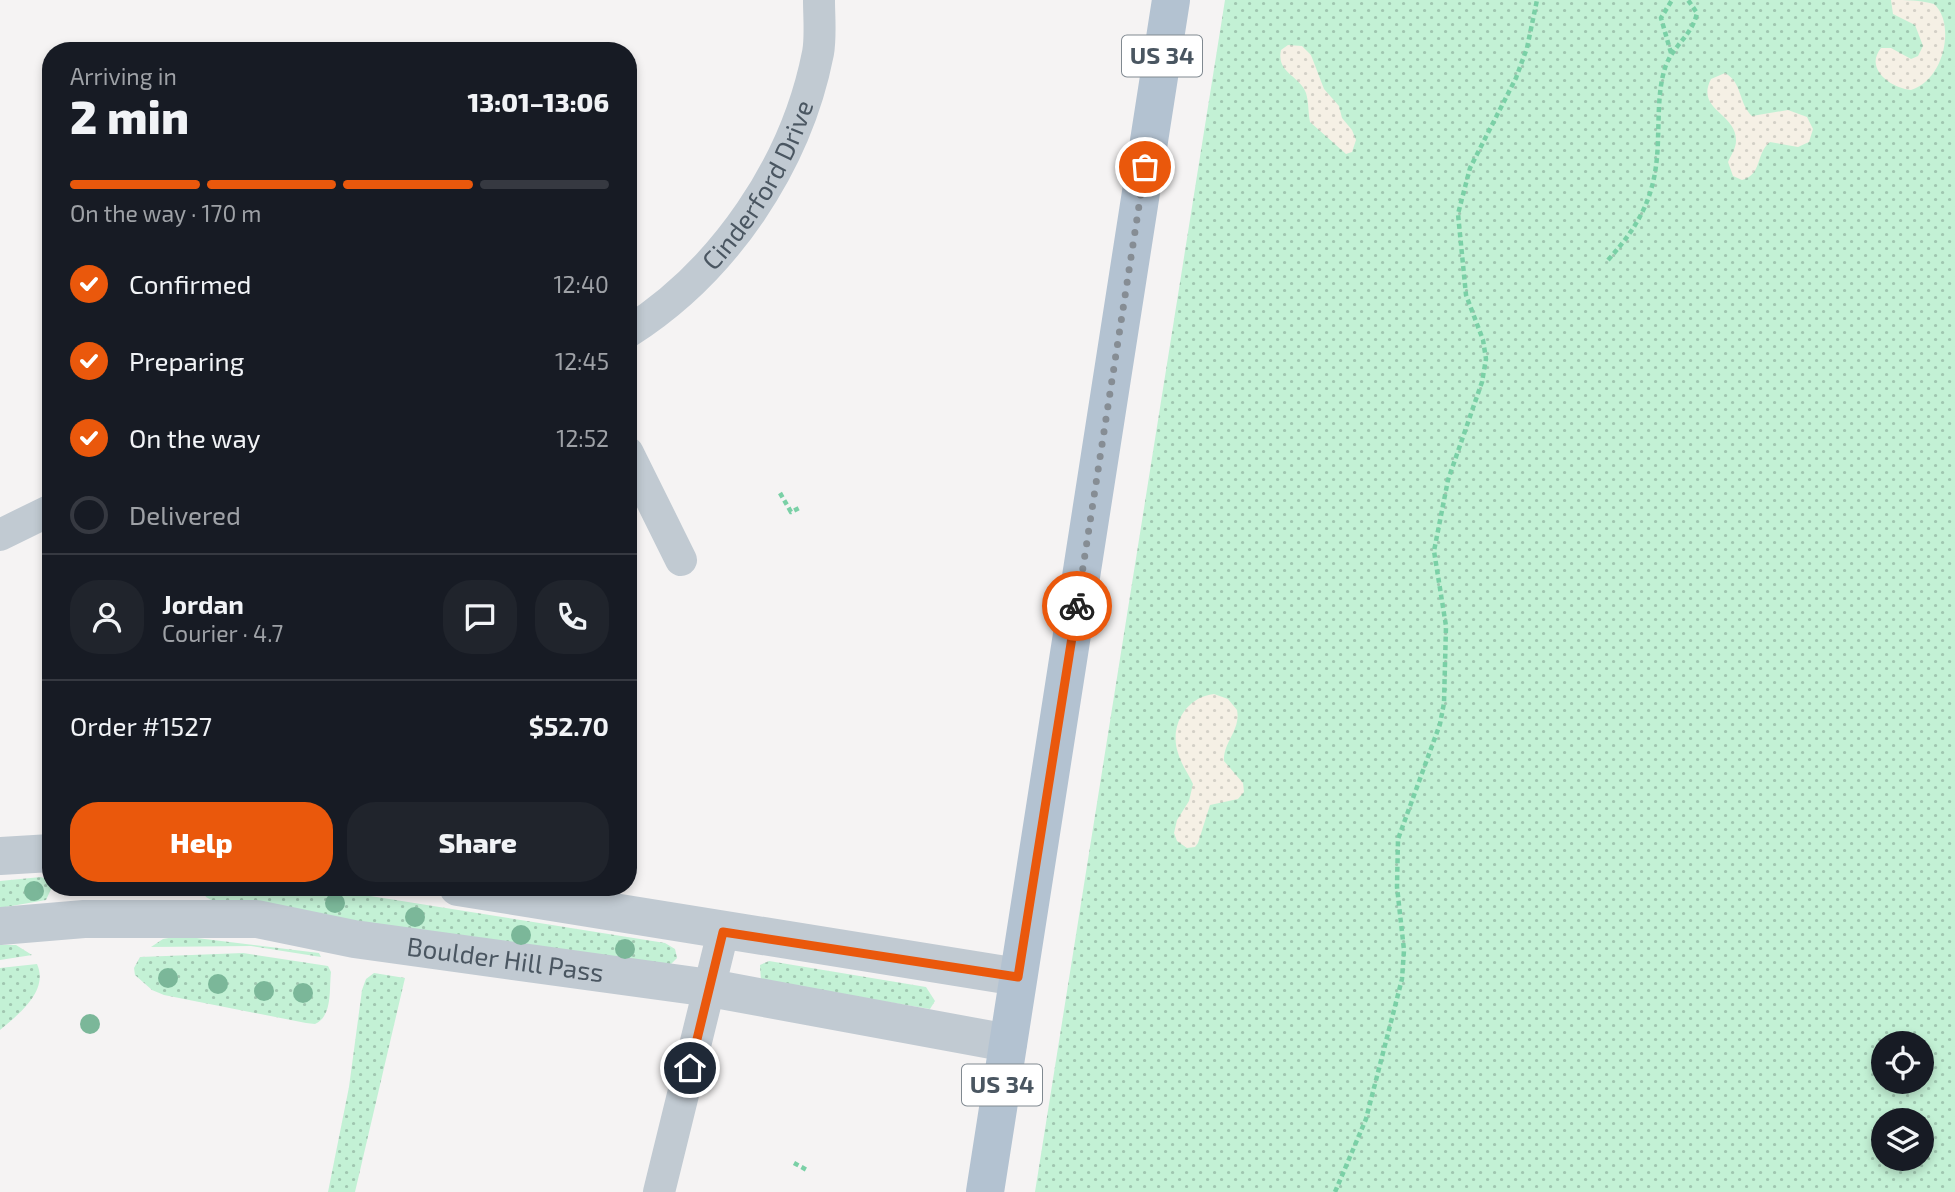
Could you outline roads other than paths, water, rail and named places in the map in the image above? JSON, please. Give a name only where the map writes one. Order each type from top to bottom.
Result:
[{"type":"main road","name":"US 34","points":[[985,1192],[1171,0]]},
{"type":"street","name":"Cinderford Drive","points":[[637,325],[684,291],[740,229],[778,165],[803,108],[818,51],[819,0]]},
{"type":"street","points":[[637,471],[681,560]]},
{"type":"street","points":[[0,535],[42,514]]},
{"type":"street","points":[[0,856],[42,854]]},
{"type":"street","points":[[511,896],[723,932],[1018,977]]},
{"type":"street","name":"Boulder Hill Pass","points":[[0,926],[84,919],[257,919],[354,939],[710,988],[1008,1043]]},
{"type":"street","points":[[659,1192],[723,932]]}]
